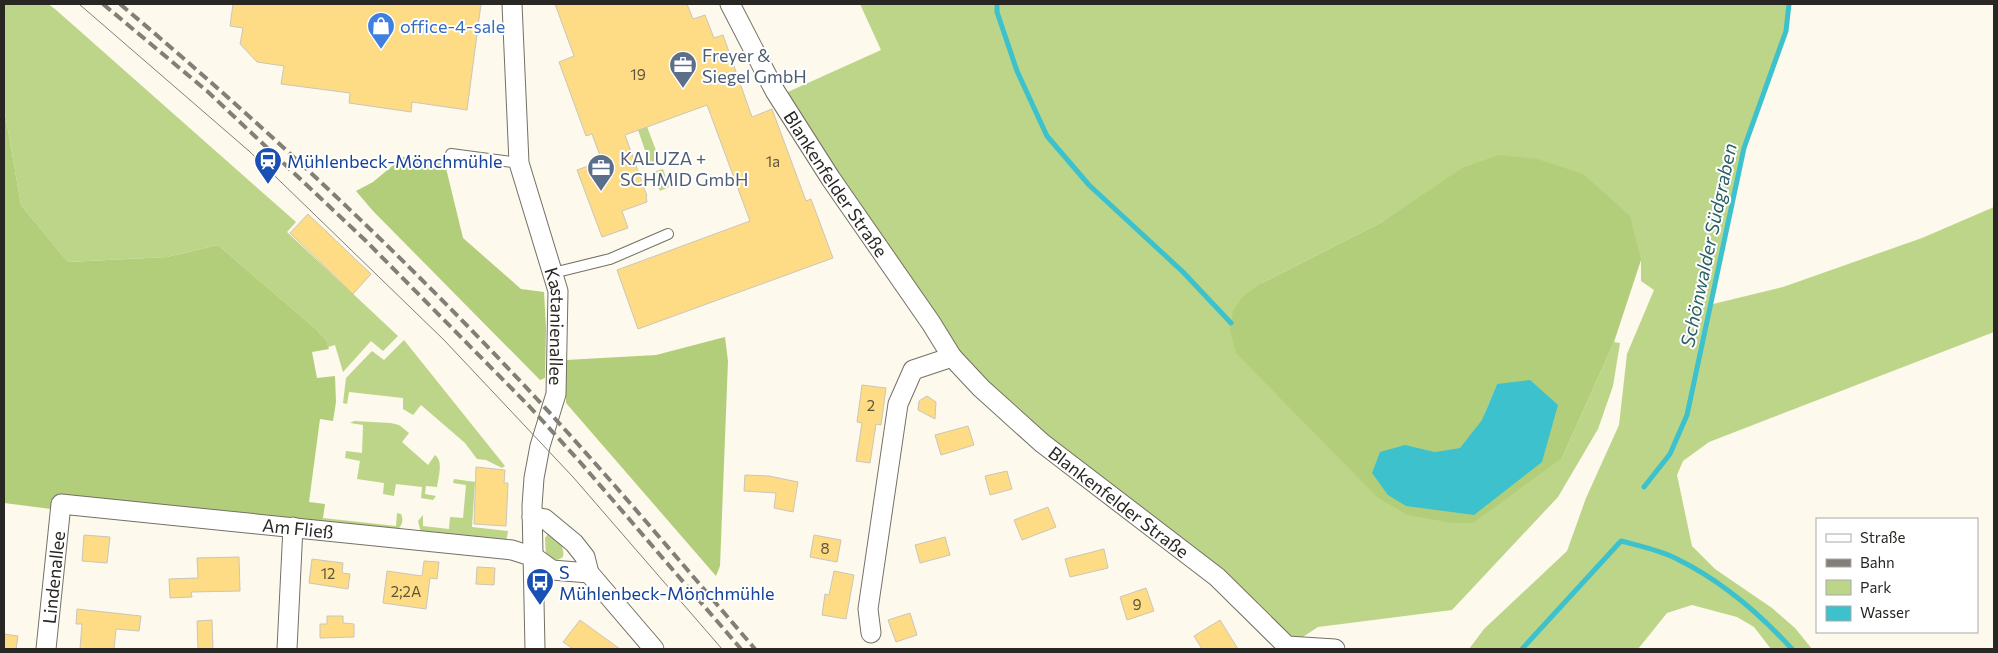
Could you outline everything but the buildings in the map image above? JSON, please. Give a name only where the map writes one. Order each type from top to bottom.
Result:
[{"type":"street","name":"Kastanienallee","points":[[512,4],[519,163],[558,291],[556,394],[540,446],[534,478],[532,517],[535,649]]},
{"type":"street","name":"Blankenfelder Straße","points":[[730,4],[775,91],[830,179],[952,357],[981,388],[1042,444],[1217,577],[1288,648],[1335,649]]},
{"type":"street","points":[[871,633],[868,609],[898,404],[913,370],[952,357]]},
{"type":"street","name":"Am Fließ","points":[[61,504],[512,550],[534,557],[552,570],[589,573]]},
{"type":"street","name":"Lindenallee","points":[[46,649],[61,504]]},
{"type":"street","points":[[532,517],[544,519],[574,543],[585,557],[589,573],[654,649]]},
{"type":"street","points":[[287,649],[293,527]]},
{"type":"lane","points":[[450,154],[519,163]]},
{"type":"lane","points":[[553,273],[610,259],[668,234]]},
{"type":"green space","points":[[4,4],[48,4],[55,9],[296,222],[287,232],[398,336],[383,351],[371,341],[343,372],[335,345],[328,347],[326,340],[317,330],[218,245],[167,257],[68,262],[21,205],[4,107]]},
{"type":"green space","points":[[860,4],[1789,4],[1786,31],[1744,149],[1709,305],[1783,287],[1922,238],[1994,207],[1994,332],[1709,442],[1683,461],[1677,475],[1692,546],[1715,569],[1772,608],[1795,628],[1812,649],[1771,649],[1754,627],[1737,617],[1692,605],[1667,613],[1638,649],[1469,649],[1484,629],[1567,551],[1586,498],[1619,425],[1627,354],[1654,290],[1641,281],[1641,260],[1384,221],[1262,283],[1562,458],[1614,342],[1620,343],[1613,386],[1598,429],[1558,497],[1452,610],[1318,627],[1289,646],[983,385],[779,96],[881,50]]},
{"type":"green space","points":[[4,107],[21,205],[68,262],[167,257],[218,245],[317,330],[326,340],[329,349],[312,352],[317,378],[335,376],[336,402],[333,421],[320,419],[309,502],[325,504],[322,525],[61,494],[51,509],[4,503]]},
{"type":"green space","points":[[646,124],[660,161],[650,165],[637,127]]},
{"type":"green space","points":[[1499,155],[1537,159],[1583,174],[1630,216],[1641,260],[1614,342],[1562,458],[1473,523],[1453,523],[1407,515],[1377,497],[1236,353],[1230,330],[1233,311],[1242,297],[1262,283],[1384,221],[1462,168]],"holes":[[[1497,384],[1474,515],[1405,445],[1435,452],[1460,448],[1482,420]]]},
{"type":"green space","points":[[403,157],[445,164],[463,238],[521,289],[544,292],[546,328],[545,378],[540,380],[373,211],[356,191],[373,182]]},
{"type":"green space","points":[[663,169],[669,187],[660,191],[653,172]]},
{"type":"green space","points":[[725,337],[728,361],[720,566],[716,576],[566,403],[566,360],[656,355]]},
{"type":"green space","points":[[404,340],[505,466],[502,468],[486,460],[477,459],[465,443],[421,405],[413,415],[403,409],[403,398],[349,392],[347,404],[343,403],[346,378],[372,351],[384,360]]},
{"type":"green space","points":[[354,421],[399,425],[409,433],[402,442],[428,465],[435,455],[438,458],[440,466],[437,487],[426,486],[425,494],[436,496],[433,500],[421,498],[422,487],[396,484],[394,496],[383,494],[384,483],[357,479],[360,461],[345,458],[346,451],[362,453],[363,425],[350,423]]},
{"type":"green space","points":[[454,479],[475,482],[472,527],[508,531],[506,542],[421,533],[418,521],[423,515],[423,526],[449,529],[450,517],[463,518],[466,485],[453,483]]},
{"type":"green space","points":[[397,513],[401,514],[402,521],[396,531],[322,525],[323,518],[396,526]]},
{"type":"green space","points":[[548,534],[562,546],[563,557],[555,560],[546,557],[545,538]]},
{"type":"water","points":[[1530,380],[1558,405],[1542,462],[1474,515],[1406,506],[1388,495],[1372,473],[1380,452],[1405,445],[1435,452],[1460,448],[1482,420],[1497,384]]},
{"type":"waterway","points":[[997,4],[997,12],[1017,71],[1047,136],[1089,185],[1183,272],[1231,323]]},
{"type":"waterway","name":"Schönwalder Südgraben","points":[[1644,487],[1670,454],[1687,415],[1744,148],[1786,31],[1789,4]]},
{"type":"waterway","points":[[1522,649],[1621,541],[1650,548],[1670,556],[1709,577],[1767,623],[1792,649]]},
{"type":"tram line","points":[[79,4],[249,151],[444,340],[573,477],[722,649]]},
{"type":"railway","points":[[103,4],[207,91],[366,241],[529,406],[580,462],[741,649]]},
{"type":"railway","points":[[120,4],[282,146],[437,295],[564,429],[755,649]]},
{"type":"place","name":"office-4-sale","points":[[381,50]]},
{"type":"place","name":"Freyer & Siegel GmbH","points":[[683,89]]},
{"type":"place","name":"Mühlenbeck-Mönchmühle","points":[[268,185]]},
{"type":"place","name":"KALUZA + SCHMID GmbH","points":[[601,192]]},
{"type":"place","name":"S Mühlenbeck-Mönchmühle","points":[[540,606]]}]
